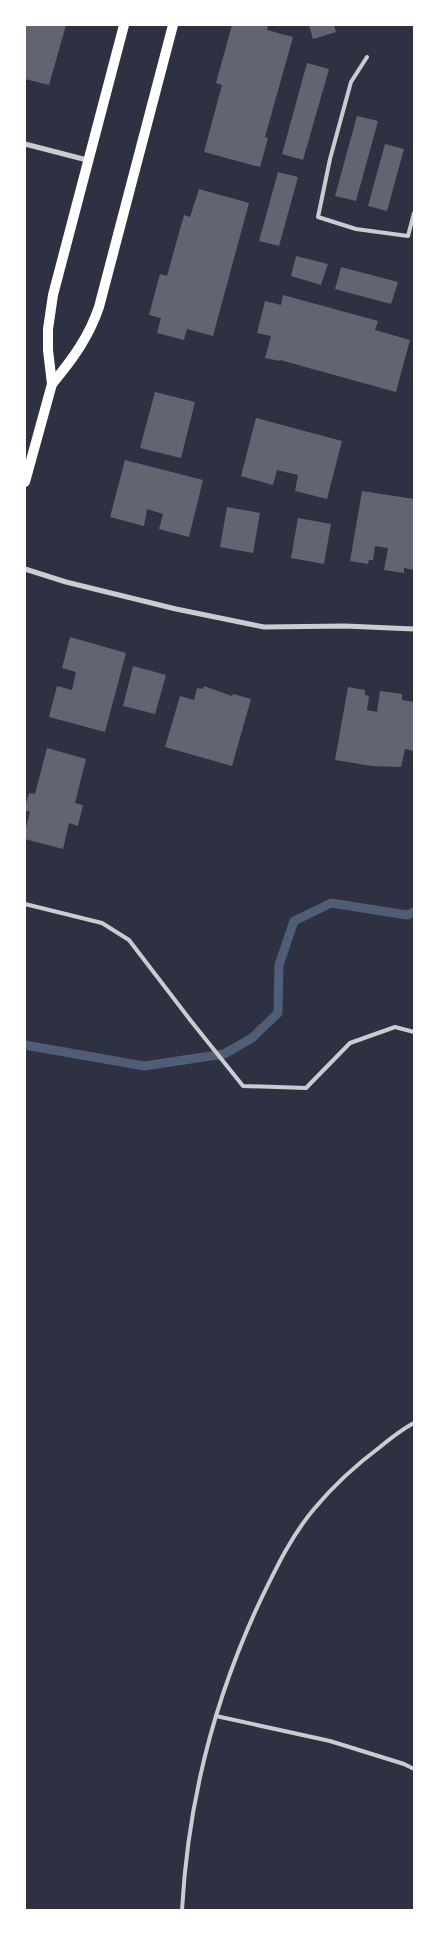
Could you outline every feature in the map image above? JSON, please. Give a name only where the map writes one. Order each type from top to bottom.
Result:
[{"type":"main road","points":[[25,482],[52,384],[48,350],[50,311],[87,160],[124,25]]},
{"type":"main road","points":[[52,384],[74,358],[89,334],[99,307],[174,25]]},
{"type":"street","points":[[25,144],[87,160]]},
{"type":"street","points":[[25,569],[66,582],[176,609],[264,627],[345,626],[414,629]]},
{"type":"lane","points":[[367,57],[351,82],[330,159],[318,217],[356,229],[408,236],[414,213]]},
{"type":"lane","points":[[25,904],[102,923],[130,940],[243,1086],[306,1088],[350,1043],[395,1027],[414,1032]]},
{"type":"lane","points":[[182,1910],[190,1821],[203,1761],[223,1693],[252,1618],[281,1558],[314,1509],[358,1463],[414,1423]]},
{"type":"lane","points":[[216,1716],[330,1740],[414,1769]]},
{"type":"building","points":[[25,25],[66,25],[49,85],[25,79]]},
{"type":"building","points":[[232,25],[268,25],[267,30],[293,37],[265,137],[268,138],[260,167],[204,152],[222,85],[216,83]]},
{"type":"building","points":[[309,25],[334,25],[336,32],[313,39]]},
{"type":"building","points":[[307,63],[329,69],[303,160],[282,154]]},
{"type":"building","points":[[357,116],[378,121],[356,201],[335,196]]},
{"type":"building","points":[[385,144],[404,149],[387,211],[368,206]]},
{"type":"building","points":[[278,172],[298,177],[279,246],[259,241]]},
{"type":"building","points":[[199,189],[249,203],[213,336],[187,329],[184,340],[157,333],[161,318],[149,315],[160,274],[167,276],[184,215],[190,217]]},
{"type":"building","points":[[296,256],[328,264],[321,285],[291,276]]},
{"type":"building","points":[[341,267],[398,282],[391,304],[335,289]]},
{"type":"building","points":[[283,295],[378,321],[375,330],[410,340],[396,392],[280,360],[265,358],[271,336],[257,333],[265,301],[281,305]]},
{"type":"building","points":[[155,392],[195,402],[181,458],[140,448]]},
{"type":"building","points":[[256,418],[342,441],[327,499],[295,491],[298,475],[277,470],[273,485],[241,476]]},
{"type":"building","points":[[125,460],[203,480],[189,537],[159,529],[163,514],[147,509],[144,526],[110,517]]},
{"type":"building","points":[[362,491],[414,499],[414,570],[404,568],[404,573],[384,570],[388,548],[375,546],[373,560],[369,560],[368,564],[350,561]]},
{"type":"building","points":[[227,507],[260,513],[253,553],[220,547]]},
{"type":"building","points":[[298,518],[331,524],[324,564],[291,558]]},
{"type":"building","points":[[70,637],[126,653],[105,732],[49,717],[57,686],[72,690],[76,672],[62,668]]},
{"type":"building","points":[[133,666],[166,675],[155,714],[123,706]]},
{"type":"building","points":[[204,686],[232,696],[233,694],[251,699],[232,766],[165,747],[180,696],[194,700],[197,688],[203,689]]},
{"type":"building","points":[[348,687],[365,690],[365,695],[369,696],[367,710],[377,712],[380,691],[402,694],[402,700],[414,702],[414,751],[405,749],[401,767],[372,766],[335,760]]},
{"type":"building","points":[[47,748],[86,759],[75,803],[83,805],[78,826],[69,823],[63,849],[25,839],[30,812],[25,810],[25,807],[29,793],[35,794]]},
{"type":"waterway","points":[[25,1045],[144,1066],[224,1054],[252,1038],[278,1013],[279,965],[294,921],[331,903],[407,915],[414,912]]}]
